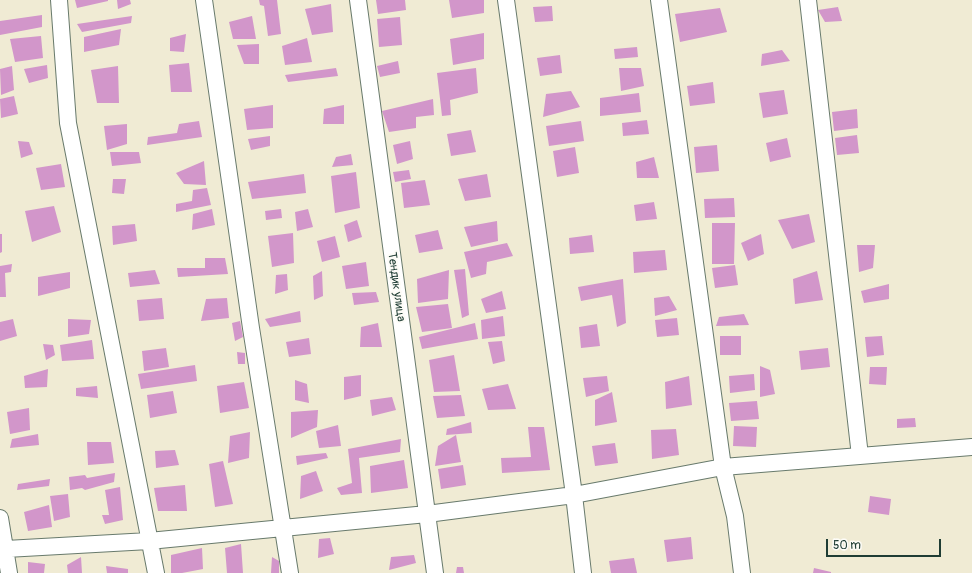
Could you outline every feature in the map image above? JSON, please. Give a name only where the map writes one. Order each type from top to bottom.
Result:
[{"type":"street","points":[[59,0],[68,123],[156,573]]},
{"type":"street","points":[[204,0],[251,328],[290,573]]},
{"type":"street","name":"Тендик улица","points":[[358,0],[436,573]]},
{"type":"street","points":[[506,0],[574,495],[583,573]]},
{"type":"street","points":[[659,0],[723,467],[735,516],[742,573]]},
{"type":"street","points":[[808,0],[860,456]]},
{"type":"street","points":[[3,548],[149,541],[427,514],[574,495],[723,467],[972,447]]},
{"type":"street","points":[[0,518],[3,548],[9,573]]},
{"type":"building","points":[[75,0],[108,0],[108,1],[77,8]]},
{"type":"building","points":[[117,0],[130,0],[131,4],[118,9]]},
{"type":"building","points":[[259,0],[277,0],[281,34],[268,36],[264,6],[260,5]]},
{"type":"building","points":[[376,0],[405,0],[406,10],[378,14]]},
{"type":"building","points":[[449,0],[484,0],[484,13],[452,18]]},
{"type":"building","points":[[331,4],[333,32],[312,35],[305,9]]},
{"type":"building","points":[[552,6],[553,21],[535,22],[533,7]]},
{"type":"building","points":[[838,7],[842,21],[825,22],[818,10]]},
{"type":"building","points":[[720,8],[727,32],[680,42],[675,14]]},
{"type":"building","points":[[42,15],[42,27],[0,35],[0,21]]},
{"type":"building","points":[[132,16],[131,23],[82,32],[77,24]]},
{"type":"building","points":[[252,16],[256,39],[233,39],[229,22]]},
{"type":"building","points":[[400,17],[402,45],[379,47],[377,19]]},
{"type":"building","points":[[121,29],[119,45],[84,52],[84,37]]},
{"type":"building","points":[[484,33],[484,59],[453,65],[450,39]]},
{"type":"building","points":[[186,34],[184,52],[170,51],[170,38]]},
{"type":"building","points":[[41,36],[43,58],[15,62],[10,39]]},
{"type":"building","points":[[307,38],[312,62],[285,65],[282,46]]},
{"type":"building","points":[[259,44],[259,64],[244,64],[237,45]]},
{"type":"building","points":[[637,47],[638,57],[615,59],[614,49]]},
{"type":"building","points":[[782,50],[790,61],[761,66],[762,54]]},
{"type":"building","points":[[560,55],[562,73],[540,76],[537,58]]},
{"type":"building","points":[[398,61],[400,73],[380,77],[377,66]]},
{"type":"building","points":[[189,63],[192,92],[171,92],[169,65]]},
{"type":"building","points":[[47,65],[48,78],[29,83],[24,69]]},
{"type":"building","points":[[12,66],[14,90],[1,95],[0,69]]},
{"type":"building","points":[[118,66],[119,103],[97,103],[91,70]]},
{"type":"building","points":[[336,68],[338,76],[288,82],[285,75]]},
{"type":"building","points":[[476,68],[478,93],[450,100],[451,115],[442,116],[437,73]]},
{"type":"building","points":[[619,68],[641,68],[644,86],[621,91]]},
{"type":"building","points":[[713,82],[715,103],[690,106],[687,86]]},
{"type":"building","points":[[784,90],[788,114],[763,118],[759,93]]},
{"type":"building","points":[[571,91],[580,107],[543,117],[546,94]]},
{"type":"building","points":[[639,93],[641,112],[600,116],[600,98]]},
{"type":"building","points":[[14,96],[18,114],[1,118],[0,99]]},
{"type":"building","points":[[433,99],[434,115],[416,117],[416,128],[389,132],[382,111]]},
{"type":"building","points":[[273,105],[273,128],[247,130],[244,109]]},
{"type":"building","points":[[344,105],[344,124],[323,124],[324,109]]},
{"type":"building","points":[[857,109],[858,128],[834,131],[832,112]]},
{"type":"building","points":[[647,120],[649,134],[623,136],[622,123]]},
{"type":"building","points":[[199,121],[202,137],[147,145],[148,137],[177,133],[179,124]]},
{"type":"building","points":[[581,121],[584,141],[549,146],[546,126]]},
{"type":"building","points":[[127,124],[127,144],[107,150],[104,126]]},
{"type":"building","points":[[471,130],[476,152],[451,156],[447,134]]},
{"type":"building","points":[[857,135],[859,153],[837,155],[835,138]]},
{"type":"building","points":[[270,136],[270,146],[251,150],[248,139]]},
{"type":"building","points":[[787,138],[791,157],[770,162],[766,143]]},
{"type":"building","points":[[18,141],[29,142],[33,154],[21,158]]},
{"type":"building","points":[[410,141],[413,159],[397,164],[393,145]]},
{"type":"building","points":[[717,145],[719,171],[696,173],[694,147]]},
{"type":"building","points":[[575,147],[579,173],[557,177],[553,151]]},
{"type":"building","points":[[110,152],[139,152],[141,163],[112,166]]},
{"type":"building","points":[[351,154],[353,165],[332,167],[336,157]]},
{"type":"building","points":[[654,157],[659,178],[637,178],[636,162]]},
{"type":"building","points":[[204,161],[206,185],[184,184],[176,173]]},
{"type":"building","points":[[61,164],[65,187],[41,190],[36,168]]},
{"type":"building","points":[[409,170],[411,179],[395,182],[393,172]]},
{"type":"building","points":[[356,172],[360,208],[335,213],[331,176]]},
{"type":"building","points":[[304,174],[306,193],[252,199],[248,182]]},
{"type":"building","points":[[487,174],[491,197],[465,201],[458,179]]},
{"type":"building","points":[[113,179],[126,179],[124,194],[112,193]]},
{"type":"building","points":[[425,180],[430,205],[404,208],[401,183]]},
{"type":"building","points":[[207,188],[211,205],[176,212],[176,204],[192,201],[193,190]]},
{"type":"building","points":[[734,198],[735,217],[705,218],[704,199]]},
{"type":"building","points":[[654,202],[657,219],[636,221],[634,205]]},
{"type":"building","points":[[54,206],[61,232],[32,242],[25,211]]},
{"type":"building","points":[[212,209],[215,225],[192,230],[193,214]]},
{"type":"building","points":[[281,209],[282,218],[266,220],[265,211]]},
{"type":"building","points":[[308,209],[313,227],[297,231],[295,212]]},
{"type":"building","points":[[809,214],[815,242],[792,249],[778,220]]},
{"type":"building","points":[[357,220],[362,237],[348,242],[344,225]]},
{"type":"building","points":[[497,221],[498,241],[471,247],[464,227]]},
{"type":"building","points":[[712,223],[735,223],[734,264],[712,264]]},
{"type":"building","points":[[135,224],[137,241],[113,245],[112,226]]},
{"type":"building","points":[[438,230],[443,249],[419,253],[415,235]]},
{"type":"building","points":[[293,233],[294,263],[272,267],[268,236]]},
{"type":"building","points":[[0,234],[2,234],[2,252],[0,253]]},
{"type":"building","points":[[761,234],[764,254],[748,261],[741,243]]},
{"type":"building","points":[[592,235],[594,252],[570,254],[569,238]]},
{"type":"building","points":[[335,236],[340,257],[322,262],[317,241]]},
{"type":"building","points":[[507,243],[513,256],[487,262],[486,274],[471,278],[464,252]]},
{"type":"building","points":[[857,245],[875,245],[873,268],[859,272]]},
{"type":"building","points":[[665,250],[667,270],[634,273],[633,252]]},
{"type":"building","points":[[205,258],[225,258],[228,274],[178,277],[177,268],[205,268]]},
{"type":"building","points":[[366,262],[369,286],[346,289],[342,266]]},
{"type":"building","points":[[12,264],[11,272],[5,273],[6,297],[0,297],[0,266]]},
{"type":"building","points":[[735,265],[738,285],[715,288],[712,268]]},
{"type":"building","points":[[465,269],[469,315],[462,318],[454,270]]},
{"type":"building","points":[[155,270],[160,284],[130,287],[128,273]]},
{"type":"building","points":[[449,270],[448,299],[418,303],[417,279]]},
{"type":"building","points":[[322,271],[323,296],[314,300],[313,276]]},
{"type":"building","points":[[817,271],[823,300],[795,304],[793,279]]},
{"type":"building","points":[[70,272],[70,288],[38,296],[38,277]]},
{"type":"building","points":[[287,274],[288,290],[275,294],[276,275]]},
{"type":"building","points":[[623,279],[626,323],[617,327],[612,295],[581,301],[578,287]]},
{"type":"building","points":[[889,284],[889,299],[864,303],[861,291]]},
{"type":"building","points":[[502,291],[506,309],[486,313],[481,299]]},
{"type":"building","points":[[376,292],[379,302],[354,305],[352,293]]},
{"type":"building","points":[[669,296],[677,310],[655,316],[654,298]]},
{"type":"building","points":[[162,298],[164,319],[139,321],[137,300]]},
{"type":"building","points":[[227,298],[229,318],[201,321],[206,299]]},
{"type":"building","points":[[448,304],[452,328],[422,332],[416,307]]},
{"type":"building","points":[[300,311],[301,322],[270,327],[265,319]]},
{"type":"building","points":[[744,314],[749,325],[716,326],[719,317]]},
{"type":"building","points":[[503,316],[505,336],[482,339],[481,320]]},
{"type":"building","points":[[677,318],[679,335],[657,337],[655,320]]},
{"type":"building","points":[[13,319],[17,336],[0,341],[0,322]]},
{"type":"building","points":[[68,319],[91,320],[89,334],[68,337]]},
{"type":"building","points":[[240,321],[243,337],[235,341],[232,323]]},
{"type":"building","points":[[378,323],[382,347],[360,347],[361,327]]},
{"type":"building","points":[[475,323],[478,339],[422,349],[419,337]]},
{"type":"building","points":[[597,324],[600,346],[581,348],[579,327]]},
{"type":"building","points":[[720,336],[741,336],[741,355],[720,355]]},
{"type":"building","points":[[882,336],[884,355],[867,357],[865,337]]},
{"type":"building","points":[[309,338],[311,354],[289,357],[286,342]]},
{"type":"building","points":[[92,340],[94,359],[62,361],[60,345]]},
{"type":"building","points":[[502,341],[505,361],[493,364],[488,342]]},
{"type":"building","points":[[43,344],[53,345],[55,355],[46,360]]},
{"type":"building","points":[[166,348],[169,367],[144,371],[142,351]]},
{"type":"building","points":[[828,348],[830,367],[801,370],[799,351]]},
{"type":"building","points":[[237,352],[245,353],[245,364],[238,364]]},
{"type":"building","points":[[454,355],[460,391],[434,392],[429,360]]},
{"type":"building","points":[[195,365],[197,381],[141,389],[138,374]]},
{"type":"building","points":[[760,366],[770,370],[775,394],[760,397]]},
{"type":"building","points":[[870,367],[887,367],[886,385],[869,384]]},
{"type":"building","points":[[48,369],[47,387],[25,388],[24,376]]},
{"type":"building","points":[[754,374],[755,390],[730,393],[729,376]]},
{"type":"building","points":[[361,375],[361,396],[344,400],[344,377]]},
{"type":"building","points":[[607,376],[609,391],[586,397],[583,378]]},
{"type":"building","points":[[689,376],[692,405],[666,409],[665,382]]},
{"type":"building","points":[[295,380],[307,384],[309,403],[295,400]]},
{"type":"building","points":[[244,382],[249,408],[220,413],[217,386]]},
{"type":"building","points":[[508,384],[516,409],[488,410],[482,389]]},
{"type":"building","points":[[97,386],[98,398],[76,396],[76,388]]},
{"type":"building","points":[[173,391],[177,413],[150,418],[147,395]]},
{"type":"building","points":[[612,392],[617,422],[595,426],[595,400]]},
{"type":"building","points":[[461,395],[465,416],[437,418],[433,396]]},
{"type":"building","points":[[392,397],[396,410],[372,416],[370,400]]},
{"type":"building","points":[[757,401],[759,419],[731,421],[729,403]]},
{"type":"building","points":[[29,408],[30,430],[10,434],[7,412]]},
{"type":"building","points":[[318,410],[317,427],[291,438],[291,412]]},
{"type":"building","points":[[915,418],[916,427],[897,428],[897,419]]},
{"type":"building","points":[[471,422],[472,433],[446,435],[447,429]]},
{"type":"building","points":[[338,425],[341,446],[319,448],[316,431]]},
{"type":"building","points":[[734,426],[757,427],[756,447],[733,446]]},
{"type":"building","points":[[528,427],[544,427],[550,470],[502,473],[501,458],[531,457]]},
{"type":"building","points":[[676,429],[679,455],[652,459],[651,430]]},
{"type":"building","points":[[250,432],[249,458],[228,463],[230,436]]},
{"type":"building","points":[[38,434],[39,445],[10,448],[12,439]]},
{"type":"building","points":[[456,435],[461,462],[435,466],[438,446]]},
{"type":"building","points":[[401,439],[400,452],[359,458],[362,493],[341,495],[337,488],[352,483],[348,449]]},
{"type":"building","points":[[87,442],[111,442],[114,463],[88,465]]},
{"type":"building","points":[[615,443],[618,463],[595,466],[592,446]]},
{"type":"building","points":[[175,450],[179,465],[156,468],[155,451]]},
{"type":"building","points":[[326,453],[328,458],[297,465],[296,456]]},
{"type":"building","points":[[404,460],[408,488],[371,493],[370,466]]},
{"type":"building","points":[[223,461],[233,504],[215,507],[209,464]]},
{"type":"building","points":[[463,465],[466,485],[441,489],[438,469]]},
{"type":"building","points":[[316,471],[323,491],[300,499],[301,476]]},
{"type":"building","points":[[115,473],[114,482],[85,490],[82,488],[70,490],[69,477],[85,475],[87,478]]},
{"type":"building","points":[[50,479],[49,486],[17,490],[18,484]]},
{"type":"building","points":[[185,485],[187,511],[158,511],[154,488]]},
{"type":"building","points":[[120,487],[123,520],[105,524],[102,515],[109,515],[105,490]]},
{"type":"building","points":[[68,494],[70,517],[54,521],[50,496]]},
{"type":"building","points":[[870,496],[891,499],[889,515],[868,512]]},
{"type":"building","points":[[49,505],[52,527],[28,531],[24,512]]},
{"type":"building","points":[[691,537],[693,559],[667,562],[664,540]]},
{"type":"building","points":[[330,538],[334,554],[318,558],[319,539]]},
{"type":"building","points":[[241,544],[243,573],[227,573],[225,548]]},
{"type":"building","points":[[202,548],[203,569],[182,573],[171,573],[171,555]]},
{"type":"building","points":[[414,555],[416,563],[389,570],[391,557]]},
{"type":"building","points":[[81,557],[82,573],[68,573],[67,565]]},
{"type":"building","points":[[272,557],[279,561],[279,573],[271,573]]},
{"type":"building","points":[[634,558],[637,573],[611,573],[609,561]]},
{"type":"building","points":[[28,562],[45,564],[44,573],[28,573]]},
{"type":"building","points":[[106,566],[128,569],[128,573],[107,573]]},
{"type":"building","points":[[457,567],[463,567],[464,573],[456,573]]},
{"type":"building","points":[[814,568],[831,572],[831,573],[813,573]]}]
